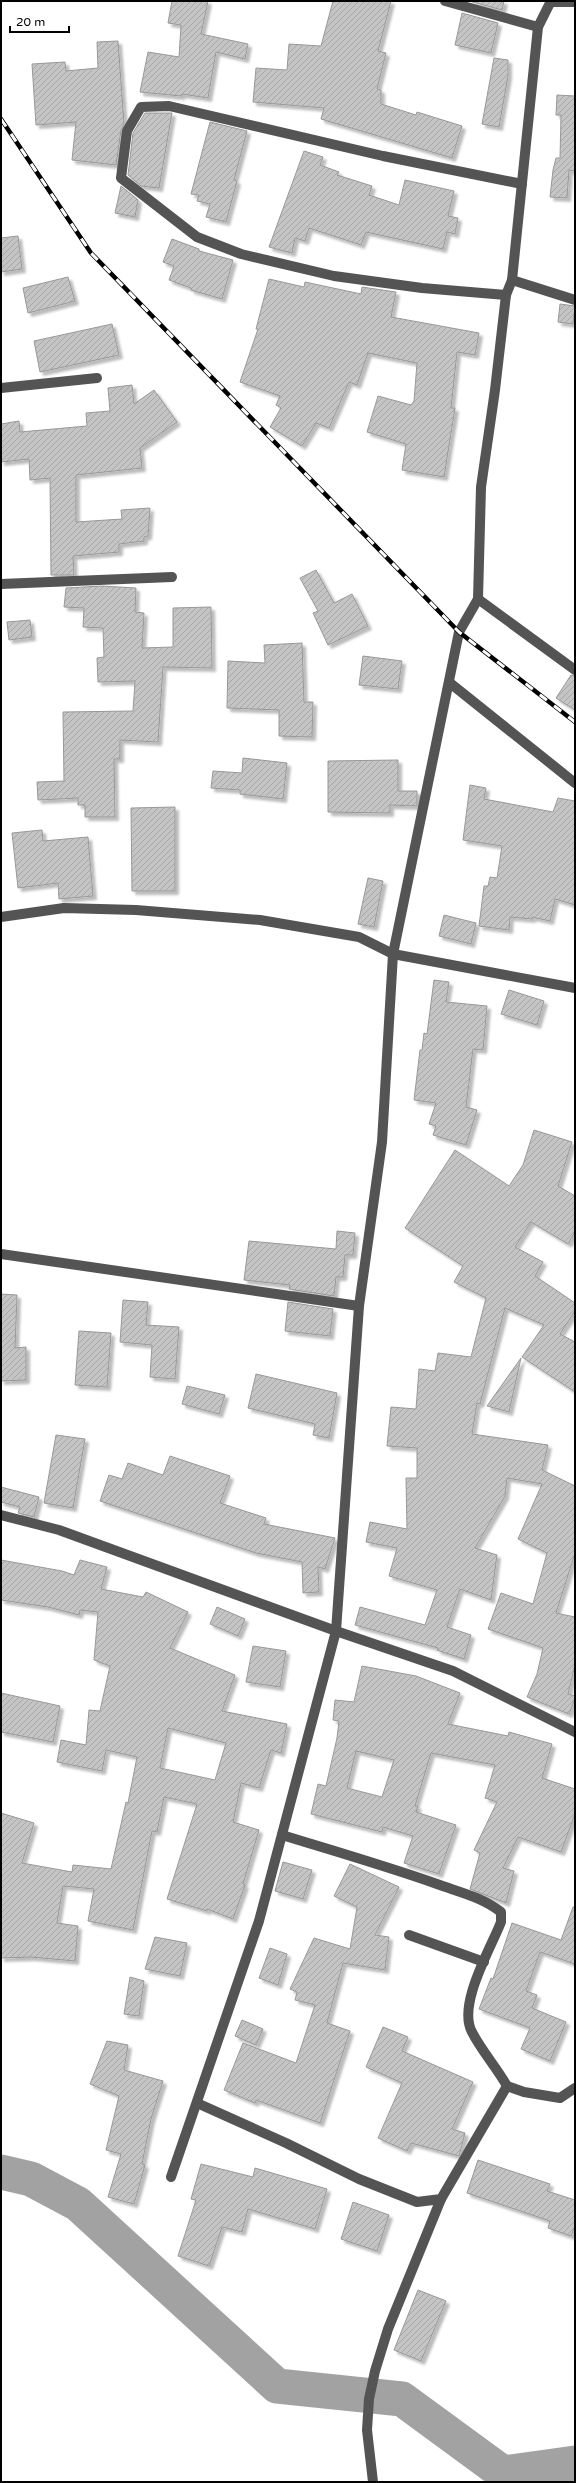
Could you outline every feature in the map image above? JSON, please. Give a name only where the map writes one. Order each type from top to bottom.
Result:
[{"type":"street","points":[[444,1],[538,27]]},
{"type":"street","points":[[171,2177],[259,1921],[336,1631],[359,1306],[382,1142],[393,954],[450,683],[459,632],[478,599],[480,487],[496,390],[506,295],[512,280],[538,27],[550,2],[575,2]]},
{"type":"street","points":[[506,295],[422,288],[334,276],[240,254],[197,237],[121,178],[127,131],[141,107],[169,106],[383,156],[522,184]]},
{"type":"street","points":[[512,280],[575,300]]},
{"type":"street","points":[[1,388],[97,378]]},
{"type":"street","points":[[1,584],[172,577]]},
{"type":"street","points":[[478,599],[575,670]]},
{"type":"street","points":[[450,683],[575,783]]},
{"type":"street","points":[[1,917],[64,908],[136,910],[260,920],[359,937],[393,954],[575,988]]},
{"type":"street","points":[[1,1254],[359,1306]]},
{"type":"street","points":[[1,1515],[59,1530],[336,1631],[453,1671],[575,1732]]},
{"type":"street","points":[[282,1836],[389,1867],[489,1903],[501,1912],[501,1922],[472,1990],[468,2017],[471,2032],[494,2063],[507,2086],[524,2092],[560,2098],[575,2088]]},
{"type":"street","points":[[409,1935],[484,1962]]},
{"type":"street","points":[[374,2482],[367,2430],[369,2399],[375,2371],[388,2329],[441,2199],[507,2086]]},
{"type":"street","points":[[197,2103],[286,2143],[359,2179],[417,2202],[441,2199]]},
{"type":"building","points":[[172,1],[208,1],[201,34],[248,44],[245,59],[216,52],[208,98],[182,94],[181,96],[140,92],[148,52],[179,57],[181,25],[168,23]]},
{"type":"building","points":[[333,1],[391,1],[378,51],[386,53],[377,89],[381,90],[381,104],[416,115],[417,112],[462,126],[452,158],[321,119],[324,108],[253,102],[256,68],[287,70],[289,44],[321,46]]},
{"type":"building","points":[[469,1],[504,1],[502,10]]},
{"type":"building","points":[[462,13],[498,23],[491,53],[455,45]]},
{"type":"building","points":[[118,41],[124,124],[121,130],[116,165],[72,160],[76,122],[36,125],[32,64],[65,62],[66,71],[98,68],[97,42]]},
{"type":"building","points":[[494,58],[508,60],[508,76],[499,127],[482,124]]},
{"type":"building","points":[[557,95],[575,96],[575,171],[569,170],[567,198],[550,197],[556,158],[560,158],[561,115],[556,115]]},
{"type":"building","points":[[145,113],[172,113],[159,188],[141,186],[128,175],[133,133]]},
{"type":"building","points":[[210,122],[247,131],[234,180],[237,181],[226,222],[206,217],[210,204],[197,201],[199,195],[191,194]]},
{"type":"building","points":[[304,151],[323,157],[320,165],[339,172],[337,175],[372,186],[369,195],[399,205],[405,180],[454,191],[448,216],[458,218],[455,234],[447,232],[443,249],[366,232],[361,245],[309,228],[305,241],[295,238],[292,253],[269,247]]},
{"type":"building","points":[[121,186],[138,200],[135,217],[115,213]]},
{"type":"building","points":[[18,236],[22,269],[1,272],[1,238]]},
{"type":"building","points":[[172,239],[199,249],[199,251],[233,260],[222,299],[191,290],[191,288],[169,280],[174,266],[163,262]]},
{"type":"building","points":[[68,277],[75,301],[28,313],[23,288]]},
{"type":"building","points":[[269,279],[304,287],[305,282],[361,294],[362,287],[396,292],[391,317],[479,333],[475,355],[457,352],[451,408],[455,408],[444,477],[402,470],[406,444],[367,432],[378,396],[411,405],[414,401],[417,363],[368,353],[357,385],[349,382],[329,428],[316,423],[302,446],[270,427],[281,408],[276,405],[280,396],[240,382],[258,329],[256,329]]},
{"type":"building","points":[[560,304],[575,306],[573,324],[558,322]]},
{"type":"building","points":[[112,324],[119,355],[40,372],[34,341]]},
{"type":"building","points":[[132,385],[134,404],[154,390],[177,422],[140,448],[142,468],[76,475],[76,522],[122,519],[121,510],[150,508],[148,536],[144,537],[144,541],[119,544],[119,552],[73,556],[74,575],[51,575],[50,478],[30,480],[29,459],[1,462],[1,424],[19,421],[20,432],[87,426],[86,413],[110,411],[108,388]]},
{"type":"building","points":[[316,570],[334,603],[352,594],[368,626],[328,645],[313,613],[318,611],[300,578]]},
{"type":"building","points":[[102,586],[136,588],[135,612],[144,613],[142,648],[173,647],[173,608],[211,607],[212,668],[163,667],[158,742],[120,740],[120,759],[114,759],[115,817],[85,817],[85,805],[78,805],[78,798],[38,800],[37,782],[64,781],[63,712],[133,711],[135,681],[98,682],[97,658],[104,657],[103,628],[83,627],[84,608],[64,607],[66,588]]},
{"type":"building","points":[[30,620],[32,637],[9,640],[7,622]]},
{"type":"building","points":[[302,643],[304,702],[313,702],[312,737],[279,736],[279,710],[227,708],[228,661],[265,663],[264,645]]},
{"type":"building","points":[[363,656],[402,661],[398,689],[359,685]]},
{"type":"building","points":[[571,675],[575,676],[575,710],[556,698]]},
{"type":"building","points":[[243,758],[287,763],[283,799],[240,794],[240,790],[211,788],[213,771],[242,773]]},
{"type":"building","points":[[398,760],[398,791],[417,791],[417,806],[390,805],[390,813],[328,812],[328,761]]},
{"type":"building","points":[[470,785],[486,788],[484,799],[553,812],[558,798],[575,801],[575,905],[555,899],[550,921],[532,917],[532,919],[510,917],[509,930],[479,926],[484,886],[488,886],[490,877],[497,878],[502,846],[463,840]]},
{"type":"building","points":[[175,807],[175,891],[132,891],[131,808]]},
{"type":"building","points":[[42,830],[43,841],[88,837],[93,896],[59,899],[58,883],[18,888],[12,833]]},
{"type":"building","points":[[368,878],[383,881],[374,927],[358,924]]},
{"type":"building","points":[[444,915],[476,923],[471,944],[439,936]]},
{"type":"building","points":[[434,980],[449,982],[446,1002],[487,1006],[483,1050],[473,1049],[466,1107],[477,1110],[466,1145],[433,1135],[436,1126],[429,1124],[436,1103],[414,1100],[420,1050],[422,1050],[424,1033],[427,1034]]},
{"type":"building","points":[[509,990],[544,1001],[537,1025],[501,1014]]},
{"type":"building","points":[[534,1130],[572,1142],[558,1186],[575,1196],[575,1232],[568,1244],[531,1222],[515,1247],[543,1262],[535,1276],[575,1303],[575,1311],[560,1334],[575,1342],[575,1392],[522,1357],[544,1325],[505,1308],[480,1404],[477,1403],[472,1434],[548,1445],[542,1470],[575,1486],[575,1553],[556,1613],[575,1617],[575,1665],[568,1694],[575,1696],[575,1699],[569,1714],[527,1697],[537,1674],[543,1648],[488,1629],[501,1593],[533,1604],[547,1553],[518,1539],[542,1484],[507,1478],[505,1496],[475,1548],[497,1555],[491,1600],[460,1589],[447,1627],[471,1635],[464,1659],[437,1650],[438,1648],[355,1625],[360,1607],[425,1625],[437,1590],[389,1576],[397,1548],[366,1542],[370,1522],[407,1529],[406,1478],[417,1478],[417,1448],[387,1446],[391,1407],[416,1409],[419,1369],[435,1371],[438,1353],[471,1357],[486,1298],[454,1282],[463,1266],[405,1228],[455,1150],[509,1186],[523,1165]]},
{"type":"building","points":[[337,1231],[355,1233],[353,1255],[345,1255],[343,1277],[336,1277],[334,1296],[289,1289],[290,1285],[244,1280],[249,1241],[336,1249]]},
{"type":"building","points":[[1,1294],[17,1295],[15,1348],[26,1347],[26,1380],[1,1381]]},
{"type":"building","points":[[123,1300],[148,1302],[146,1325],[179,1327],[175,1379],[150,1377],[152,1345],[120,1342]]},
{"type":"building","points":[[288,1302],[333,1309],[330,1336],[285,1331]]},
{"type":"building","points":[[79,1331],[111,1333],[107,1387],[75,1385]]},
{"type":"building","points":[[521,1358],[509,1412],[487,1406]]},
{"type":"building","points":[[256,1374],[337,1393],[329,1438],[313,1435],[315,1424],[248,1408]]},
{"type":"building","points":[[187,1386],[225,1395],[219,1414],[182,1404]]},
{"type":"building","points":[[56,1435],[85,1439],[73,1508],[44,1503]]},
{"type":"building","points":[[170,1456],[230,1476],[220,1503],[266,1518],[264,1524],[335,1538],[325,1569],[318,1567],[319,1592],[303,1593],[302,1562],[256,1553],[100,1501],[109,1475],[122,1479],[128,1463],[163,1475]]},
{"type":"building","points":[[1,1487],[39,1497],[34,1517],[18,1513],[20,1507],[1,1502]]},
{"type":"building","points":[[1,1560],[62,1571],[74,1575],[80,1560],[107,1567],[101,1589],[143,1597],[146,1592],[188,1612],[170,1648],[235,1675],[222,1711],[287,1724],[281,1753],[271,1750],[259,1788],[241,1783],[233,1822],[259,1830],[243,1884],[245,1885],[233,1919],[207,1909],[207,1911],[167,1899],[197,1804],[164,1797],[157,1832],[152,1831],[133,1930],[88,1921],[94,1889],[63,1886],[57,1923],[78,1926],[75,1961],[31,1957],[1,1958],[1,1813],[34,1823],[22,1863],[72,1872],[73,1865],[111,1869],[126,1802],[128,1803],[137,1757],[106,1750],[102,1771],[57,1762],[61,1740],[86,1745],[89,1710],[100,1711],[110,1666],[94,1660],[98,1612],[80,1610],[79,1615],[48,1607],[1,1600]],"holes":[[[168,1728],[226,1743],[215,1780],[160,1768]]]},
{"type":"building","points":[[217,1607],[245,1619],[238,1636],[210,1624]]},
{"type":"building","points":[[253,1646],[286,1651],[280,1687],[246,1682]]},
{"type":"building","points":[[362,1666],[416,1676],[460,1693],[448,1724],[508,1736],[509,1732],[552,1744],[542,1778],[575,1789],[575,1814],[561,1852],[518,1837],[503,1868],[514,1871],[506,1903],[470,1889],[480,1853],[474,1850],[497,1802],[485,1798],[495,1765],[431,1753],[415,1806],[418,1806],[416,1812],[456,1825],[439,1874],[404,1863],[413,1836],[383,1827],[382,1832],[311,1814],[318,1784],[326,1786],[337,1738],[339,1721],[333,1720],[335,1700],[354,1702]],"holes":[[[356,1751],[394,1760],[382,1797],[347,1788]]]},
{"type":"building","points":[[1,1693],[60,1706],[53,1742],[1,1732]]},
{"type":"building","points":[[283,1862],[312,1870],[303,1899],[275,1891]]},
{"type":"building","points":[[350,1864],[399,1887],[375,1935],[389,1937],[385,1970],[343,1963],[327,2023],[350,2031],[320,2123],[256,2100],[255,2103],[224,2090],[243,2043],[296,2063],[315,2005],[295,2000],[297,1992],[290,1989],[314,1938],[350,1949],[357,1907],[334,1896]]},
{"type":"building","points":[[573,1907],[575,1907],[575,1964],[540,1952],[526,1991],[537,1995],[532,2008],[566,2022],[550,2061],[521,2049],[530,2028],[479,2009],[491,1978],[493,1979],[512,1923],[561,1940]]},
{"type":"building","points":[[155,1937],[187,1943],[180,1976],[145,1969]]},
{"type":"building","points":[[270,1948],[287,1954],[278,1985],[259,1978]]},
{"type":"building","points":[[130,1977],[144,1981],[139,2016],[124,2014]]},
{"type":"building","points":[[242,2020],[263,2029],[256,2045],[235,2036]]},
{"type":"building","points":[[383,2027],[408,2037],[402,2051],[473,2082],[452,2129],[465,2133],[459,2156],[411,2143],[407,2151],[378,2138],[402,2083],[366,2067]]},
{"type":"building","points":[[107,2041],[128,2045],[124,2070],[163,2081],[151,2119],[142,2164],[145,2165],[134,2204],[108,2197],[121,2154],[106,2150],[119,2096],[90,2084]]},
{"type":"building","points":[[478,2160],[550,2184],[547,2191],[575,2200],[575,2226],[571,2236],[548,2228],[550,2221],[467,2193]]},
{"type":"building","points":[[201,2164],[253,2177],[255,2168],[327,2189],[315,2229],[248,2209],[242,2232],[222,2227],[209,2266],[178,2256],[196,2200],[191,2199]]},
{"type":"building","points":[[353,2202],[389,2215],[377,2251],[341,2239]]},
{"type":"building","points":[[418,2290],[446,2301],[421,2361],[394,2350]]},
{"type":"waterway","points":[[1,2172],[31,2179],[78,2204],[277,2386],[402,2399],[503,2473],[575,2463]]},
{"type":"railway","points":[[1,119],[91,253],[459,632],[575,722]]}]
